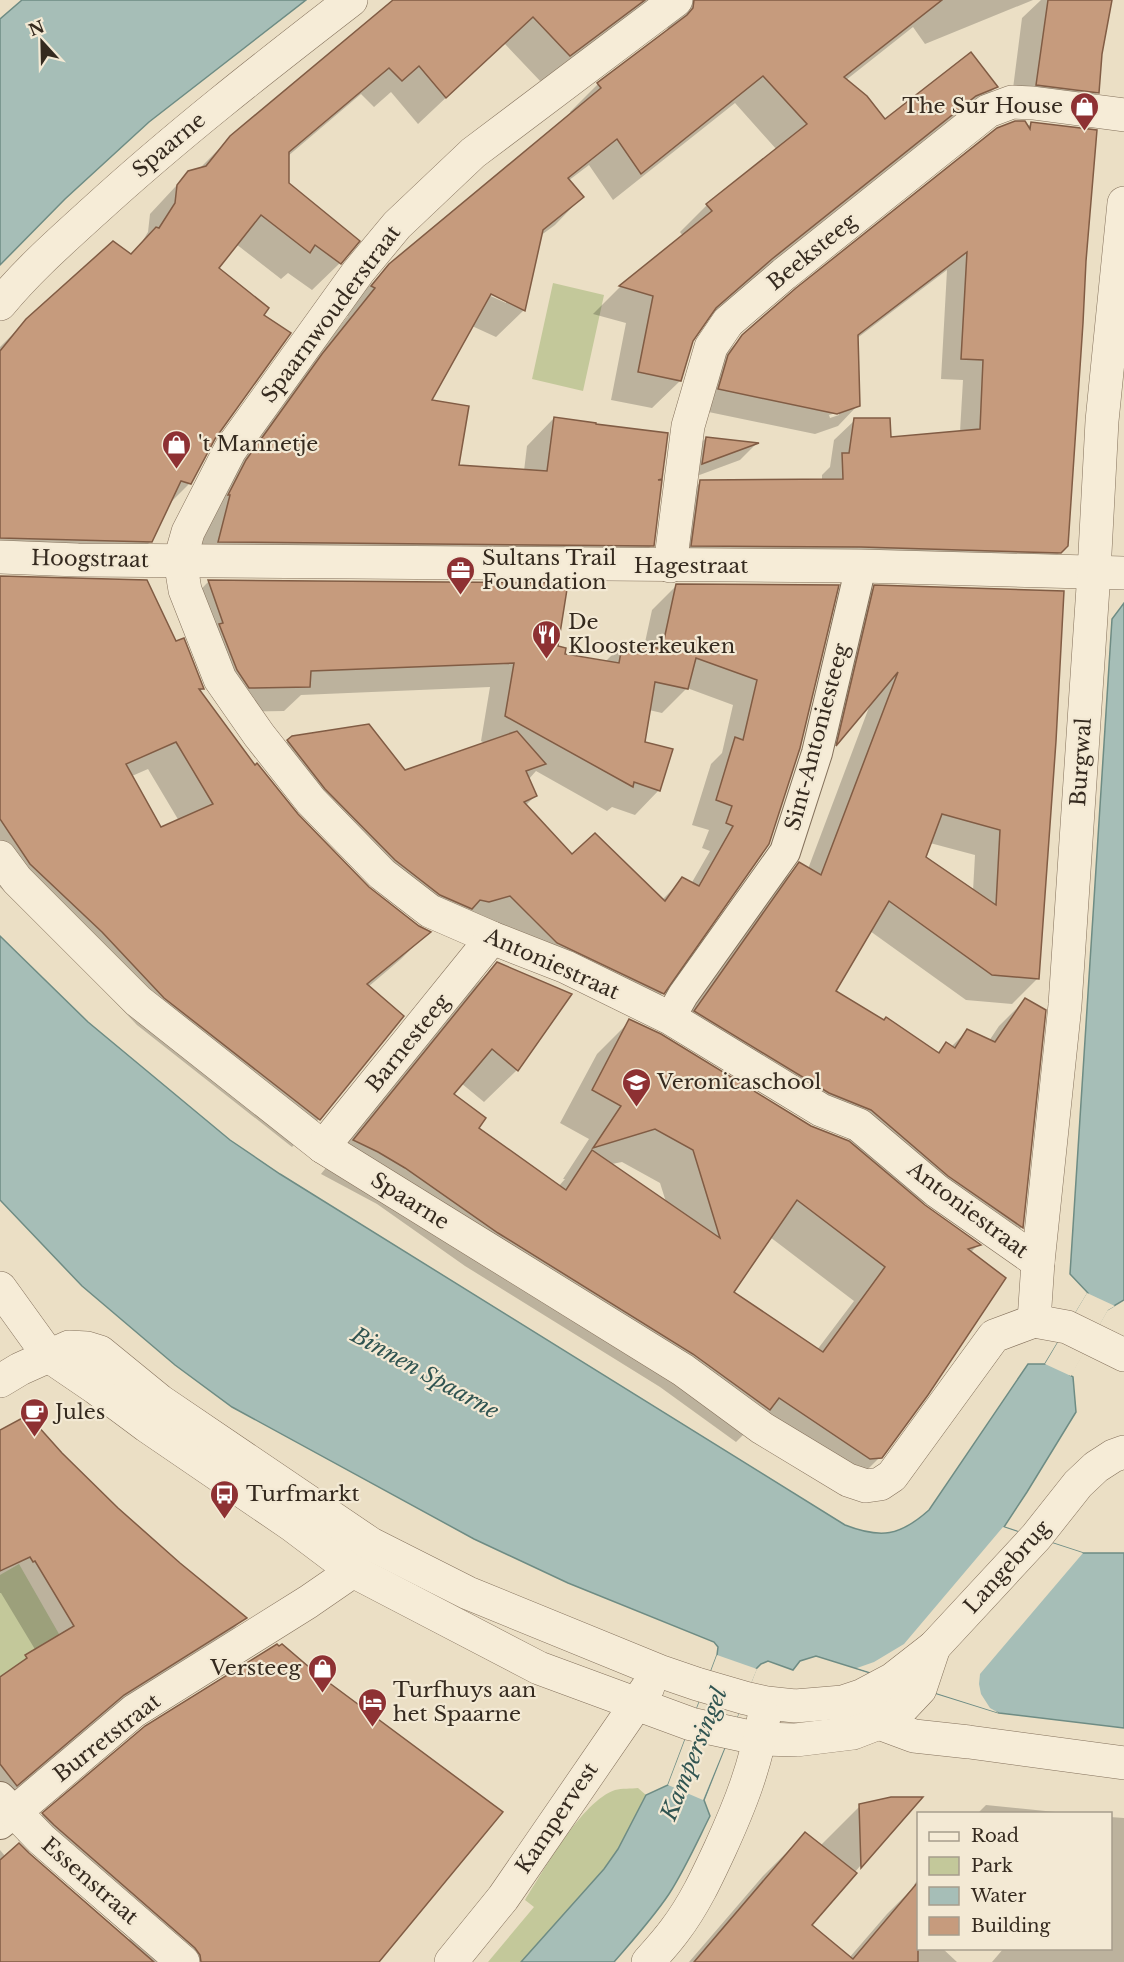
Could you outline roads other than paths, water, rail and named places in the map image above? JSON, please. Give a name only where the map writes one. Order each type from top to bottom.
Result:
[{"type":"street","name":"Spaarne","points":[[0,304],[24,275],[125,183],[216,105],[351,0]]},
{"type":"street","name":"Spaarnwouderstraat","points":[[180,560],[188,532],[230,450],[358,272],[397,225],[473,153],[676,0]]},
{"type":"street","name":"Beeksteeg","points":[[670,566],[688,426],[711,347],[728,322],[784,274],[988,111],[1012,102],[1124,116]]},
{"type":"street","name":"Burgwal","points":[[1034,1321],[1038,1262],[1109,572],[1102,421],[1124,203]]},
{"type":"street","name":"Hoogstraat","points":[[0,557],[180,560]]},
{"type":"street","name":"Hagestraat","points":[[180,560],[861,566],[1109,572]]},
{"type":"street","name":"Antoniestraat","points":[[180,560],[185,590],[220,679],[258,735],[311,801],[382,873],[430,911],[566,967],[670,1018],[821,1110],[859,1125],[937,1191],[1038,1262]]},
{"type":"street","name":"Sint-Antoniesteeg","points":[[670,1018],[683,995],[785,852],[817,753],[861,566]]},
{"type":"street","name":"Spaarne","points":[[0,857],[16,880],[138,1002],[323,1147],[683,1370],[762,1428],[848,1480],[867,1486],[880,1484],[892,1476],[994,1336],[1034,1321]]},
{"type":"street","name":"Barnesteeg","points":[[323,1147],[492,938]]},
{"type":"street","points":[[0,1288],[49,1356],[147,1426],[292,1525],[353,1571],[539,1668],[691,1724],[745,1736],[796,1740],[854,1733],[879,1723],[903,1707],[906,1684],[843,1702],[795,1706],[756,1700],[705,1687],[659,1671],[571,1633],[468,1593],[371,1544],[160,1401],[100,1352],[87,1348],[69,1347],[49,1356],[0,1381]]},
{"type":"street","points":[[1034,1321],[1079,1333],[1124,1355]]},
{"type":"street","name":"Langebrug","points":[[906,1684],[934,1647],[1036,1537],[1078,1484],[1096,1467],[1124,1452]]},
{"type":"street","name":"Burretstraat","points":[[5,1811],[134,1711],[308,1602],[353,1571]]},
{"type":"street","name":"Kampervest","points":[[451,1962],[503,1898],[659,1671]]},
{"type":"street","points":[[650,1961],[675,1931],[695,1901],[739,1808],[749,1781],[745,1736],[756,1700]]},
{"type":"street","points":[[843,1702],[879,1723],[914,1736],[1124,1762]]},
{"type":"street","name":"Essenstraat","points":[[5,1811],[41,1839],[183,1962]]},
{"type":"water","points":[[22,0],[306,0],[149,122],[65,199],[0,265],[0,19]]},
{"type":"water","points":[[1124,603],[1124,1300],[1107,1310],[1070,1375],[1073,1377],[1076,1412],[1004,1527],[1083,1553],[1124,1553],[1124,1728],[999,1713],[816,1656],[800,1661],[793,1670],[768,1661],[756,1669],[704,1800],[710,1816],[675,1885],[643,1929],[614,1962],[521,1962],[604,1869],[618,1849],[646,1795],[668,1785],[718,1647],[714,1642],[568,1583],[474,1539],[232,1407],[175,1365],[82,1286],[0,1200],[0,936],[88,1022],[230,1140],[280,1174],[845,1525],[869,1532],[899,1530],[919,1519],[929,1510],[1028,1364],[1045,1364],[1088,1293],[1070,1274],[1112,619]]},
{"type":"place","name":"The Sur House","points":[[1084,132]]},
{"type":"place","name":"'t Mannetje","points":[[177,470]]},
{"type":"place","name":"Sultans Trail Foundation","points":[[461,596]]},
{"type":"place","name":"De Kloosterkeuken","points":[[547,660]]},
{"type":"place","name":"Veronicaschool","points":[[636,1108]]},
{"type":"place","name":"Jules","points":[[34,1438]]},
{"type":"place","name":"Turfmarkt","points":[[225,1520]]},
{"type":"place","name":"Versteeg","points":[[322,1694]]},
{"type":"place","name":"Turfhuys aan het Spaarne","points":[[372,1728]]},
{"type":"water label","name":"Binnen Spaarne","points":[[425,1373]]},
{"type":"water label","name":"Kampersingel","points":[[694,1754]]}]
